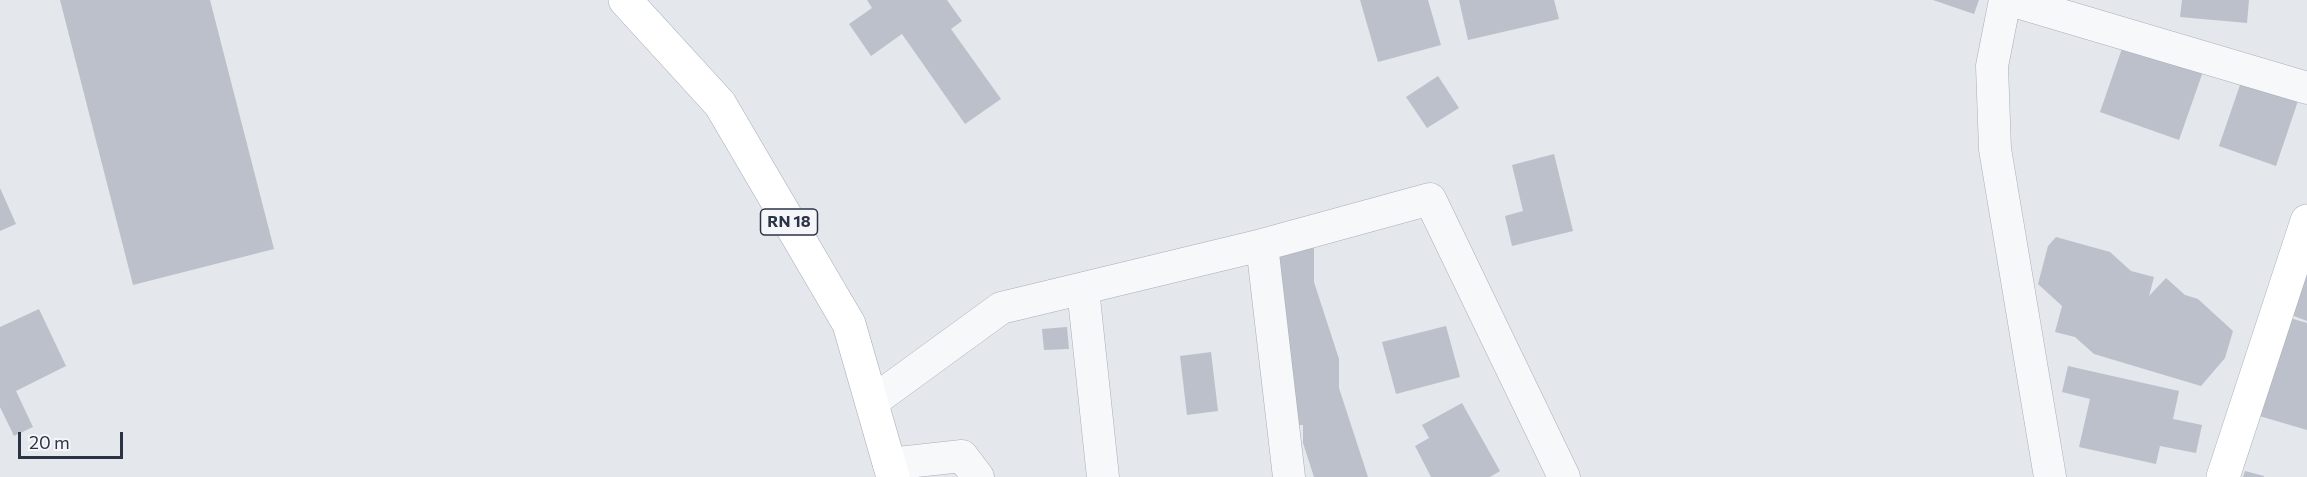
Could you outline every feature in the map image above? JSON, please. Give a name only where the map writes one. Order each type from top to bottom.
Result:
[{"type":"main road","name":"RN 18","points":[[625,0],[720,104],[849,324],[891,470]]},
{"type":"main road","points":[[2223,477],[2307,221]]},
{"type":"street","points":[[2005,0],[1992,66],[1995,149],[2050,477]]},
{"type":"street","points":[[2010,0],[2307,88]]},
{"type":"street","points":[[872,402],[1001,308],[1262,245],[1430,199],[1564,477]]},
{"type":"street","points":[[1262,245],[1289,477]]},
{"type":"street","points":[[1083,289],[1103,477]]},
{"type":"street","points":[[891,470],[962,456],[978,477]]},
{"type":"building","points":[[60,0],[210,0],[274,249],[133,285]]},
{"type":"building","points":[[867,0],[947,0],[962,21],[951,29],[1001,99],[965,124],[902,34],[871,56],[849,24],[872,8]]},
{"type":"building","points":[[1360,0],[1428,0],[1441,45],[1378,62]]},
{"type":"building","points":[[1459,0],[1554,0],[1559,19],[1468,40]]},
{"type":"building","points":[[1933,0],[1979,0],[1974,14]]},
{"type":"building","points":[[2182,0],[2249,0],[2247,23],[2180,17]]},
{"type":"building","points":[[2127,34],[2206,63],[2179,140],[2100,112]]},
{"type":"building","points":[[1438,76],[1459,108],[1427,128],[1406,97]]},
{"type":"building","points":[[2242,79],[2299,98],[2276,166],[2219,146]]},
{"type":"building","points":[[1554,154],[1573,231],[1512,246],[1505,216],[1523,211],[1512,165]]},
{"type":"building","points":[[0,188],[16,224],[0,231]]},
{"type":"building","points":[[1269,232],[1314,241],[1314,282],[1339,359],[1339,388],[1368,477],[1314,477],[1303,443],[1303,425],[1284,425]]},
{"type":"building","points":[[2056,237],[2110,252],[2131,271],[2154,277],[2149,296],[2166,278],[2185,295],[2198,299],[2233,331],[2225,358],[2201,386],[2094,354],[2075,337],[2055,332],[2062,306],[2038,284],[2048,246]]},
{"type":"building","points":[[2307,256],[2307,321],[2286,313]]},
{"type":"building","points":[[39,309],[66,366],[16,391],[33,427],[14,436],[0,407],[0,327]]},
{"type":"building","points":[[2276,314],[2307,323],[2307,430],[2256,415]]},
{"type":"building","points":[[1446,326],[1460,377],[1396,394],[1382,342]]},
{"type":"building","points":[[1067,327],[1069,349],[1044,350],[1042,329]]},
{"type":"building","points":[[1211,352],[1218,411],[1187,415],[1180,356]]},
{"type":"building","points":[[2068,366],[2179,391],[2173,419],[2202,425],[2196,453],[2160,446],[2156,464],[2079,447],[2090,399],[2062,392]]},
{"type":"building","points":[[1462,403],[1500,471],[1490,477],[1431,477],[1415,446],[1429,438],[1422,425]]},
{"type":"building","points":[[2245,471],[2264,476],[2264,477],[2243,477]]}]
